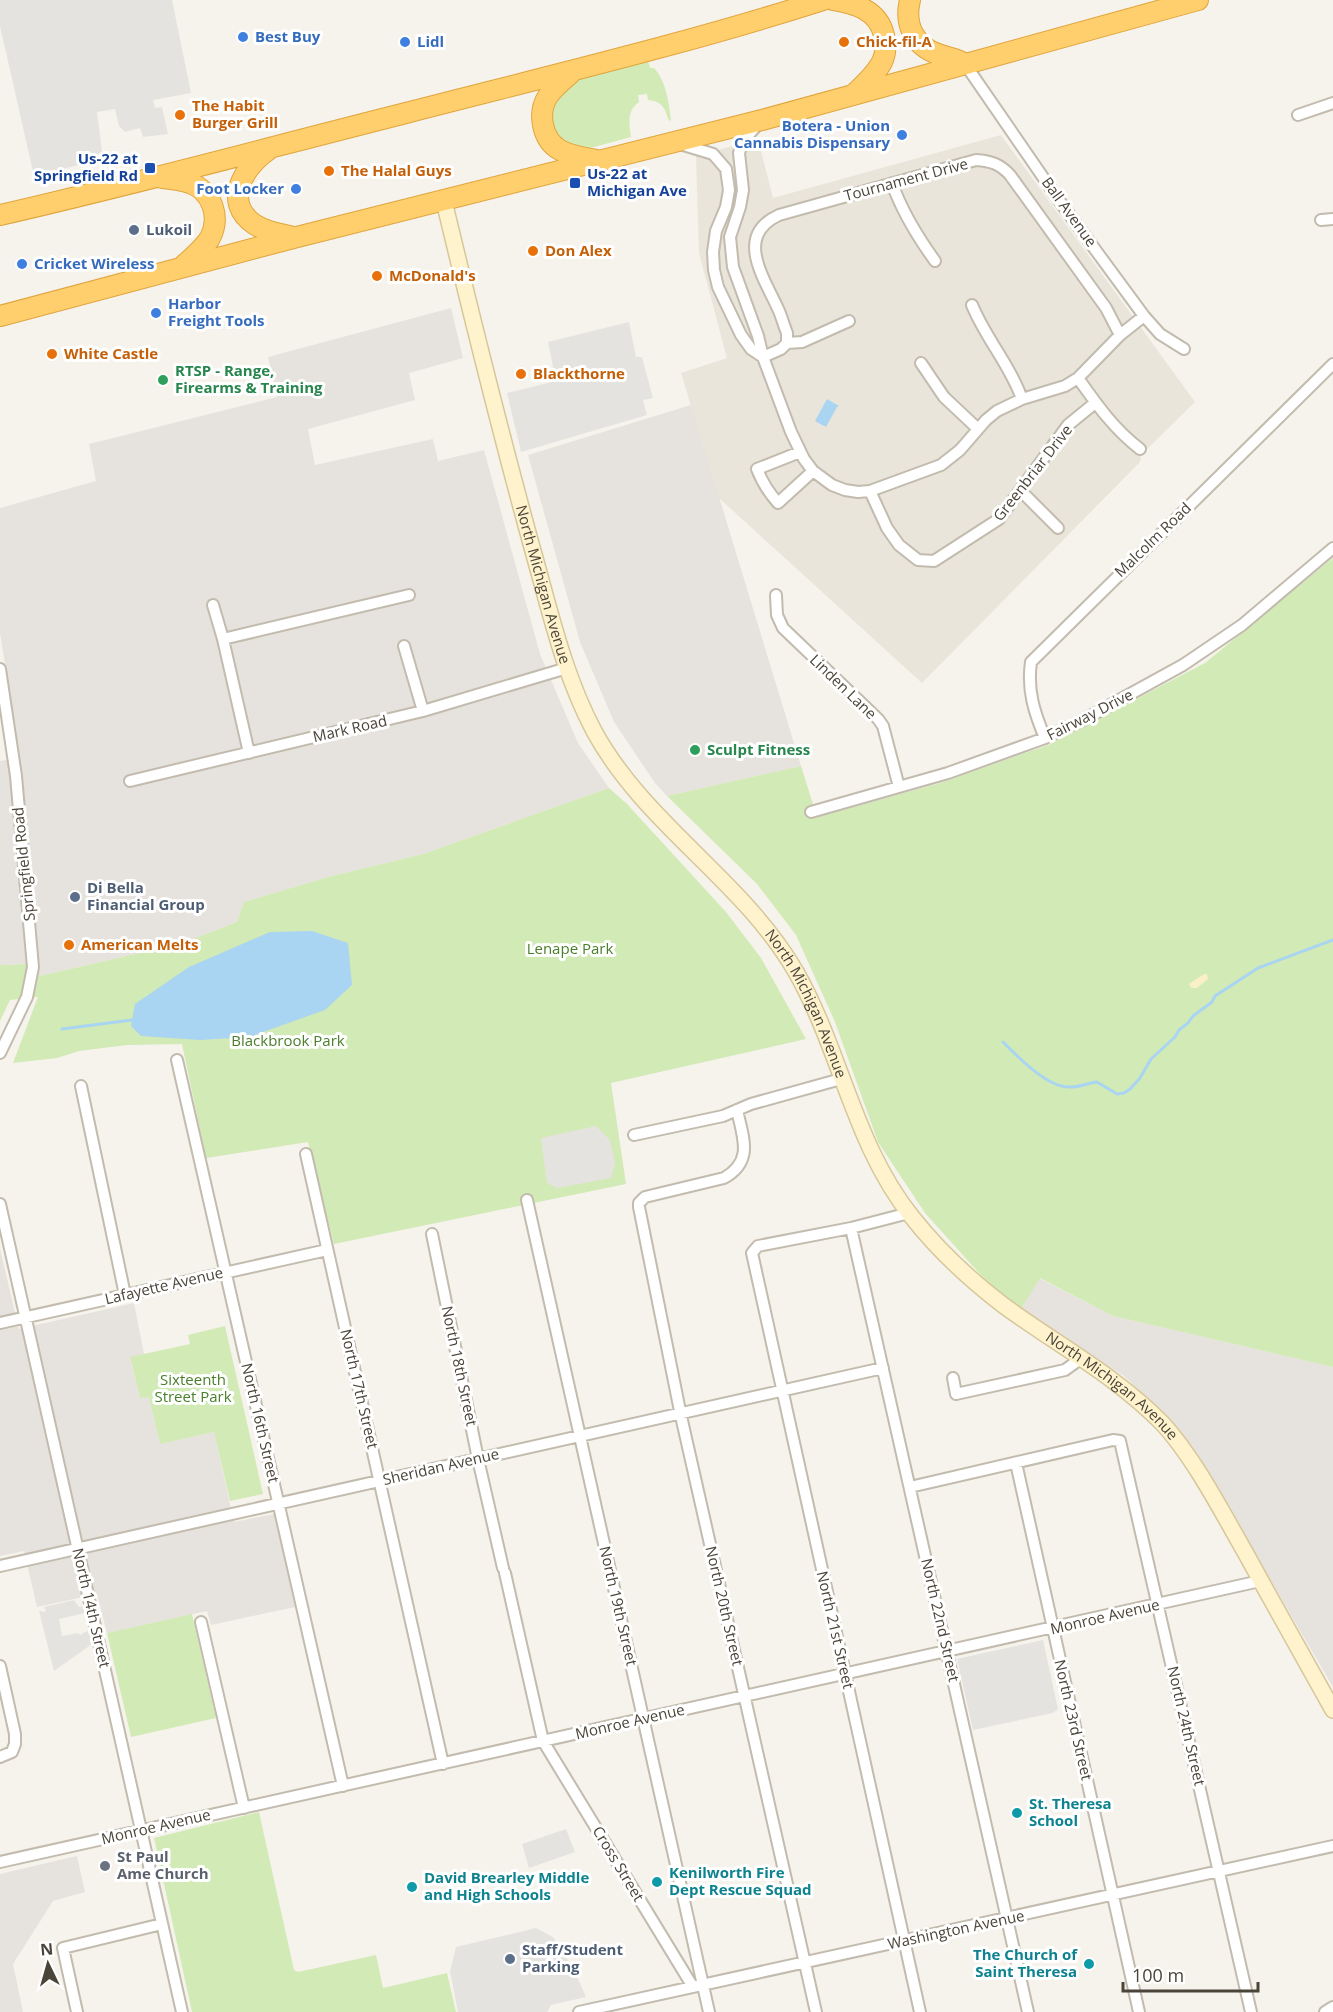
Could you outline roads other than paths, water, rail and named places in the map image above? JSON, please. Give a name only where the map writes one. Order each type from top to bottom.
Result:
[{"type":"highway","points":[[0,214],[155,177],[576,69],[793,4],[823,0]]},
{"type":"highway","points":[[834,0],[856,5],[872,14],[882,27],[885,39],[881,64],[852,96]]},
{"type":"highway","points":[[910,0],[908,18],[916,40],[929,50],[965,64]]},
{"type":"highway","points":[[0,316],[297,237],[675,143],[1198,0]]},
{"type":"highway","points":[[576,69],[546,98],[543,109],[543,126],[550,142],[559,149],[575,156],[601,161]]},
{"type":"highway","points":[[275,146],[263,154],[245,173],[238,192],[240,206],[244,215],[258,226],[270,232],[297,237]]},
{"type":"highway","points":[[155,177],[183,181],[195,186],[208,197],[213,208],[215,220],[210,237],[182,267]]},
{"type":"street","name":"Ball Avenue","points":[[965,64],[1058,199],[1144,316],[1160,334],[1184,350]]},
{"type":"street","points":[[1298,115],[1333,103]]},
{"type":"street","points":[[762,120],[746,138],[740,149],[739,163],[743,195],[730,237],[733,267],[758,336],[763,357],[800,452],[813,471],[832,485],[858,492],[870,490],[941,465],[960,450],[997,411],[1078,378],[1120,335],[1144,316]]},
{"type":"street","points":[[675,143],[708,151],[717,157],[726,169],[729,190],[726,207],[716,231],[713,252],[714,270],[718,287],[741,335],[751,349],[763,357]]},
{"type":"street","name":"Tournament Drive","points":[[787,343],[787,333],[757,263],[754,246],[756,234],[769,219],[976,160],[989,161],[1002,166],[1010,175],[1106,308],[1120,335]]},
{"type":"street","points":[[892,183],[916,236],[935,261]]},
{"type":"street","name":"North Michigan Avenue","points":[[444,201],[505,451],[567,668],[594,731],[637,793],[663,822],[740,897],[781,948],[798,975],[813,1007],[873,1153],[909,1213],[937,1247],[971,1280],[1123,1387],[1168,1431],[1221,1509],[1333,1710]]},
{"type":"street","points":[[1321,220],[1333,219]]},
{"type":"street","points":[[972,305],[988,338],[1007,366],[1022,399]]},
{"type":"street","points":[[763,357],[781,349],[787,343],[802,342],[849,321]]},
{"type":"street","points":[[921,363],[944,397],[978,429]]},
{"type":"street","name":"Malcolm Road","points":[[1045,738],[1034,713],[1030,696],[1031,662],[1333,364]]},
{"type":"street","points":[[1078,378],[1095,403],[1124,437],[1140,449]]},
{"type":"street","name":"Greenbriar Drive","points":[[870,490],[886,528],[899,545],[918,561],[926,562],[941,558],[961,542],[999,519],[1068,426],[1095,403]]},
{"type":"street","points":[[800,452],[757,469],[770,494],[778,503],[813,471]]},
{"type":"street","points":[[1020,492],[1058,528]]},
{"type":"street","name":"Fairway Drive","points":[[812,812],[948,773],[1045,738],[1083,720],[1184,665],[1242,625],[1333,548]]},
{"type":"street","points":[[223,639],[410,595]]},
{"type":"street","name":"Linden Lane","points":[[776,595],[777,615],[783,628],[883,726],[899,787]]},
{"type":"street","points":[[213,605],[249,753]]},
{"type":"street","points":[[404,646],[423,711]]},
{"type":"street","name":"Mark Road","points":[[130,781],[423,711],[567,668]]},
{"type":"street","name":"Springfield Road","points":[[0,669],[16,776],[33,967],[25,1004],[0,1053]]},
{"type":"street","name":"North 16th Street","points":[[177,1060],[343,1786]]},
{"type":"street","points":[[634,1135],[723,1116],[752,1104],[841,1079]]},
{"type":"street","points":[[81,1086],[124,1295]]},
{"type":"street","name":"North 20th Street","points":[[737,1110],[745,1152],[742,1164],[734,1173],[724,1178],[645,1197],[641,1200],[639,1207],[681,1413],[816,2012]]},
{"type":"street","name":"North 17th Street","points":[[306,1154],[443,1764]]},
{"type":"street","name":"North 19th Street","points":[[527,1200],[643,1719],[698,1986],[709,2012]]},
{"type":"street","name":"North 14th Street","points":[[0,1204],[182,2012]]},
{"type":"street","points":[[851,1228],[909,1213]]},
{"type":"street","name":"North 21st Street","points":[[851,1228],[758,1246],[752,1254],[920,2012]]},
{"type":"street","name":"North 22nd Street","points":[[851,1228],[1028,2012]]},
{"type":"street","name":"North 18th Street","points":[[432,1234],[478,1459],[543,1741]]},
{"type":"street","name":"Lafayette Avenue","points":[[0,1323],[327,1250]]},
{"type":"street","points":[[953,1378],[956,1394],[1065,1370],[1076,1362],[1079,1356]]},
{"type":"street","name":"Sheridan Avenue","points":[[0,1566],[883,1368]]},
{"type":"street","name":"North 24th Street","points":[[1016,1463],[1113,1440],[1120,1441],[1251,2012]]},
{"type":"street","points":[[910,1487],[1016,1463]]},
{"type":"street","name":"North 23rd Street","points":[[1016,1463],[1139,2012]]},
{"type":"street","name":"Monroe Avenue","points":[[0,1862],[1260,1581]]},
{"type":"street","points":[[201,1622],[244,1808]]},
{"type":"street","points":[[0,1666],[15,1734],[14,1748],[9,1754],[0,1757]]},
{"type":"street","name":"Cross Street","points":[[543,1741],[698,1986]]},
{"type":"street","name":"Washington Avenue","points":[[579,2012],[604,2009],[698,1986],[1333,1846]]},
{"type":"street","points":[[77,2012],[63,1948],[162,1924]]},
{"type":"street","points":[[1324,2012],[1333,2007]]},
{"type":"water","points":[[827,399],[839,406],[826,427],[815,421]]},
{"type":"water","points":[[312,931],[348,943],[352,985],[325,1010],[249,1037],[200,1040],[141,1036],[131,1026],[135,1004],[189,967],[270,932]]},
{"type":"waterway","points":[[1003,1042],[1043,1077],[1061,1086],[1073,1087],[1097,1082],[1117,1094],[1124,1093],[1140,1078],[1151,1059],[1193,1016],[1212,1002],[1215,996],[1258,968],[1333,940]]},
{"type":"waterway","points":[[62,1029],[132,1020]]},
{"type":"place","name":"Best Buy","points":[[243,37]]},
{"type":"place","name":"Lidl","points":[[405,42]]},
{"type":"place","name":"Chick-fil-A","points":[[844,42]]},
{"type":"place","name":"The Habit Burger Grill","points":[[180,115]]},
{"type":"place","name":"Botera - Union Cannabis Dispensary","points":[[902,135]]},
{"type":"place","name":"Us-22 at Springfield Rd","points":[[150,168]]},
{"type":"place","name":"The Halal Guys","points":[[329,171]]},
{"type":"place","name":"Us-22 at Michigan Ave","points":[[575,183]]},
{"type":"place","name":"Foot Locker","points":[[296,189]]},
{"type":"place","name":"Lukoil","points":[[134,230]]},
{"type":"place","name":"Don Alex","points":[[533,251]]},
{"type":"place","name":"Cricket Wireless","points":[[22,264]]},
{"type":"place","name":"McDonald's","points":[[377,276]]},
{"type":"place","name":"Harbor Freight Tools","points":[[156,313]]},
{"type":"place","name":"White Castle","points":[[52,354]]},
{"type":"place","name":"Blackthorne","points":[[521,374]]},
{"type":"place","name":"RTSP - Range, Firearms & Training","points":[[163,380]]},
{"type":"place","name":"Sculpt Fitness","points":[[695,750]]},
{"type":"place","name":"Di Bella Financial Group","points":[[75,897]]},
{"type":"place","name":"American Melts","points":[[69,945]]},
{"type":"place","name":"St. Theresa School","points":[[1017,1813]]},
{"type":"place","name":"St Paul Ame Church","points":[[105,1866]]},
{"type":"place","name":"Kenilworth Fire Dept Rescue Squad","points":[[657,1882]]},
{"type":"place","name":"David Brearley Middle and High Schools","points":[[412,1887]]},
{"type":"place","name":"Staff/Student Parking","points":[[510,1959]]},
{"type":"place","name":"The Church of Saint Theresa","points":[[1089,1964]]},
{"type":"park label","name":"Lenape Park","points":[[570,949]]},
{"type":"park label","name":"Blackbrook Park","points":[[288,1041]]},
{"type":"park label","name":"Sixteenth Street Park","points":[[193,1388]]}]
